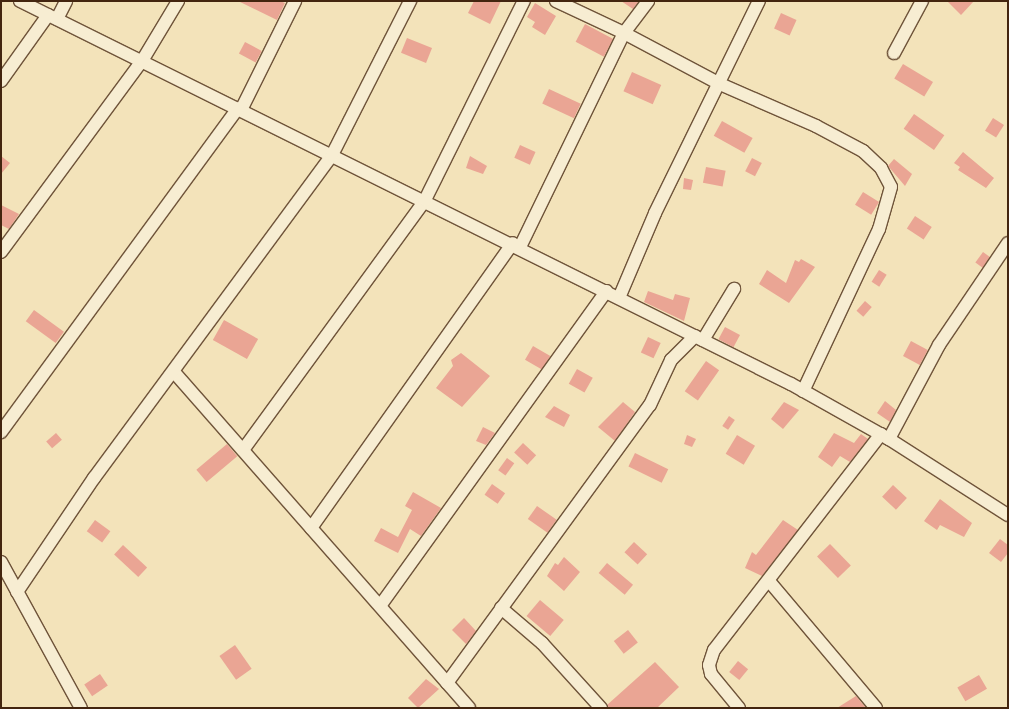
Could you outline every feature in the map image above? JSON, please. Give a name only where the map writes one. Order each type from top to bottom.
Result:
[{"type":"street","points":[[20,1],[516,245],[803,391],[885,437],[1008,515]]},
{"type":"street","points":[[1,80],[66,1]]},
{"type":"street","points":[[1,252],[142,61],[178,1]]},
{"type":"street","points":[[1,432],[240,109],[295,1]]},
{"type":"street","points":[[18,592],[94,478],[174,372],[332,155],[410,1]]},
{"type":"street","points":[[243,450],[425,200],[524,1]]},
{"type":"street","points":[[556,1],[624,33],[720,84],[863,151],[881,168],[890,187],[879,229],[803,391]]},
{"type":"street","points":[[311,528],[516,245],[624,33],[648,1]]},
{"type":"street","points":[[619,298],[655,213],[720,84],[759,1]]},
{"type":"street","points":[[894,53],[922,1]]},
{"type":"street","points":[[739,708],[711,674],[709,665],[714,650],[885,437],[939,345],[1008,243]]},
{"type":"street","points":[[447,683],[650,405],[671,360],[699,338],[734,289]]},
{"type":"street","points":[[380,606],[606,291]]},
{"type":"street","points":[[174,372],[469,708]]},
{"type":"street","points":[[1,562],[82,708]]},
{"type":"street","points":[[769,581],[876,708]]},
{"type":"street","points":[[501,608],[542,644],[601,708]]},
{"type":"building","points":[[238,1],[280,1],[285,3],[277,20]]},
{"type":"building","points":[[474,1],[501,1],[490,24],[468,13]]},
{"type":"building","points":[[621,1],[639,1],[633,9]]},
{"type":"building","points":[[947,1],[974,1],[961,15]]},
{"type":"building","points":[[535,3],[556,16],[545,35],[532,27],[535,22],[527,17]]},
{"type":"building","points":[[781,13],[797,20],[790,35],[774,29]]},
{"type":"building","points":[[585,24],[613,39],[604,57],[576,42]]},
{"type":"building","points":[[407,38],[432,48],[426,63],[401,53]]},
{"type":"building","points":[[245,42],[262,51],[256,62],[239,53]]},
{"type":"building","points":[[903,64],[933,82],[924,97],[894,79]]},
{"type":"building","points":[[632,72],[661,85],[653,104],[623,91]]},
{"type":"building","points":[[549,89],[581,104],[574,118],[542,104]]},
{"type":"building","points":[[914,114],[944,135],[934,150],[904,129]]},
{"type":"building","points":[[993,118],[1004,125],[996,138],[985,131]]},
{"type":"building","points":[[722,121],[753,138],[744,153],[714,136]]},
{"type":"building","points":[[520,145],[536,152],[530,165],[514,158]]},
{"type":"building","points":[[963,152],[994,178],[986,188],[958,170],[960,167],[954,163]]},
{"type":"building","points":[[1,156],[10,163],[1,174]]},
{"type":"building","points":[[470,156],[487,166],[483,174],[466,168]]},
{"type":"building","points":[[752,158],[762,163],[755,176],[745,171]]},
{"type":"building","points":[[894,159],[912,174],[905,186],[888,166]]},
{"type":"building","points":[[706,167],[726,171],[723,187],[703,183]]},
{"type":"building","points":[[684,178],[693,180],[691,190],[683,189]]},
{"type":"building","points":[[863,192],[879,202],[871,215],[855,205]]},
{"type":"building","points":[[1,205],[19,214],[9,229],[1,225]]},
{"type":"building","points":[[915,216],[932,227],[924,239],[907,229]]},
{"type":"building","points":[[983,252],[990,257],[983,268],[975,263]]},
{"type":"building","points":[[801,259],[815,267],[789,303],[759,284],[767,270],[786,283],[795,260],[799,262]]},
{"type":"building","points":[[879,270],[887,275],[879,287],[872,282]]},
{"type":"building","points":[[648,291],[673,300],[675,294],[690,298],[684,321],[644,302]]},
{"type":"building","points":[[865,301],[872,307],[863,317],[856,311]]},
{"type":"building","points":[[34,310],[64,332],[56,343],[26,321]]},
{"type":"building","points":[[224,320],[258,339],[247,359],[213,340]]},
{"type":"building","points":[[725,327],[740,335],[733,347],[718,339]]},
{"type":"building","points":[[648,337],[661,343],[654,358],[641,352]]},
{"type":"building","points":[[911,341],[928,350],[920,365],[903,356]]},
{"type":"building","points":[[533,346],[550,356],[542,370],[525,360]]},
{"type":"building","points":[[461,353],[490,376],[462,407],[436,388],[453,366],[451,360]]},
{"type":"building","points":[[706,361],[719,370],[698,400],[685,391]]},
{"type":"building","points":[[577,369],[593,378],[585,393],[569,384]]},
{"type":"building","points":[[885,401],[896,410],[890,422],[877,413]]},
{"type":"building","points":[[623,402],[635,412],[615,441],[598,427]]},
{"type":"building","points":[[784,402],[799,410],[783,429],[771,419]]},
{"type":"building","points":[[554,406],[570,415],[564,427],[545,417]]},
{"type":"building","points":[[729,416],[735,420],[728,430],[722,426]]},
{"type":"building","points":[[483,427],[495,433],[486,445],[476,441]]},
{"type":"building","points":[[56,433],[62,440],[52,448],[46,442]]},
{"type":"building","points":[[834,433],[854,443],[861,434],[868,439],[850,462],[840,456],[832,467],[818,457]]},
{"type":"building","points":[[687,435],[696,439],[692,447],[684,444]]},
{"type":"building","points":[[737,435],[755,446],[744,465],[726,454]]},
{"type":"building","points":[[523,443],[536,455],[527,465],[514,453]]},
{"type":"building","points":[[227,444],[237,456],[207,482],[196,470]]},
{"type":"building","points":[[635,453],[668,469],[662,483],[628,466]]},
{"type":"building","points":[[507,458],[514,463],[505,475],[498,470]]},
{"type":"building","points":[[492,484],[505,493],[498,504],[485,495]]},
{"type":"building","points":[[893,485],[907,498],[896,510],[882,497]]},
{"type":"building","points":[[413,492],[441,508],[421,536],[410,529],[398,553],[374,541],[381,528],[398,537],[412,510],[405,506]]},
{"type":"building","points":[[940,499],[972,523],[964,537],[940,525],[937,530],[924,521]]},
{"type":"building","points":[[537,506],[557,520],[547,533],[528,519]]},
{"type":"building","points":[[95,520],[110,531],[102,542],[87,531]]},
{"type":"building","points":[[783,520],[798,530],[762,576],[745,568],[752,552],[756,555]]},
{"type":"building","points":[[1000,539],[1008,545],[1008,553],[1001,562],[989,553]]},
{"type":"building","points":[[634,542],[647,554],[638,565],[624,552]]},
{"type":"building","points":[[830,544],[851,566],[838,578],[817,557]]},
{"type":"building","points":[[123,545],[147,568],[138,577],[114,555]]},
{"type":"building","points":[[564,557],[580,572],[564,591],[547,576],[555,563],[558,565]]},
{"type":"building","points":[[607,563],[633,585],[625,595],[599,573]]},
{"type":"building","points":[[540,600],[564,620],[550,636],[527,616]]},
{"type":"building","points":[[464,618],[476,631],[466,644],[452,630]]},
{"type":"building","points":[[628,630],[638,643],[624,654],[614,641]]},
{"type":"building","points":[[235,645],[252,669],[236,680],[219,656]]},
{"type":"building","points":[[738,661],[748,669],[739,680],[729,672]]},
{"type":"building","points":[[655,662],[679,687],[657,708],[608,708],[607,705]]},
{"type":"building","points":[[100,674],[108,686],[92,696],[84,685]]},
{"type":"building","points":[[979,675],[987,689],[965,701],[957,688]]},
{"type":"building","points":[[426,679],[439,689],[418,708],[408,698]]},
{"type":"building","points":[[856,696],[866,708],[837,708]]}]
